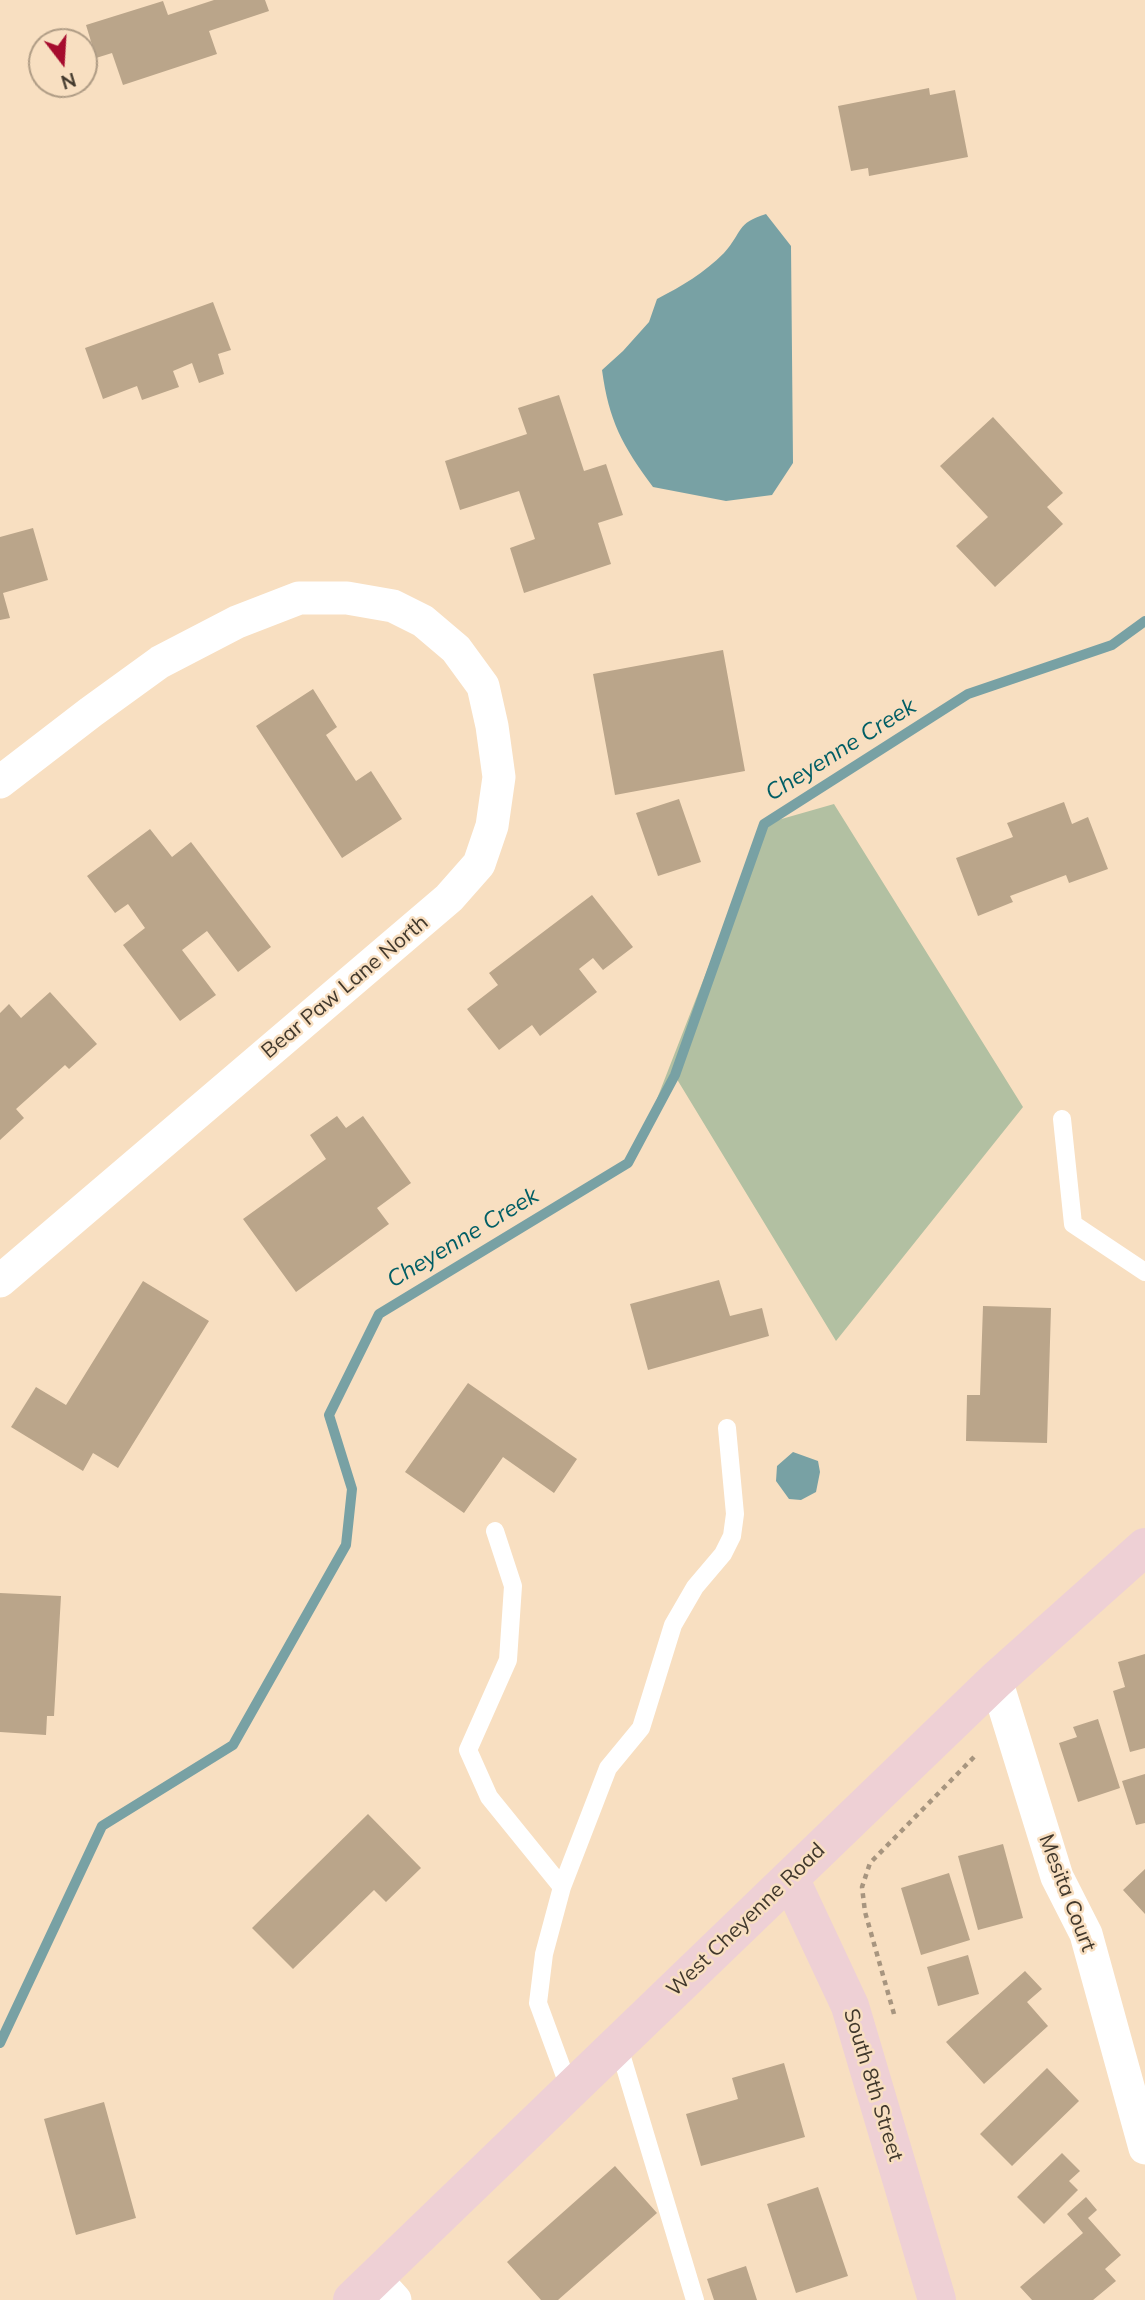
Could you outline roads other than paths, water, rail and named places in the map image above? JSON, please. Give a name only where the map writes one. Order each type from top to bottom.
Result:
[{"type":"main road","name":"West Cheyenne Road","points":[[374,2293],[570,2090],[996,1680],[1145,1547]]},
{"type":"main road","name":"South 8th Street","points":[[790,1878],[850,2006],[937,2300]]},
{"type":"street","name":"Bear Paw Lane North","points":[[0,782],[160,662],[237,622],[299,598],[335,598],[393,606],[423,621],[456,649],[483,686],[499,777],[492,826],[479,864],[449,898],[0,1280]]},
{"type":"street","name":"Mesita Court","points":[[996,1680],[1056,1877],[1086,1934],[1145,2148]]},
{"type":"lane","points":[[1062,1119],[1073,1224],[1145,1272]]},
{"type":"lane","points":[[570,2090],[538,2003],[544,1954],[562,1887],[608,1768],[640,1728],[673,1625],[695,1587],[723,1554],[732,1535],[735,1514],[727,1428]]},
{"type":"lane","points":[[495,1531],[513,1586],[508,1660],[467,1750],[489,1797],[562,1887]]},
{"type":"lane","points":[[618,2044],[695,2300]]},
{"type":"water","points":[[766,214],[791,246],[793,463],[772,495],[726,501],[653,487],[618,432],[602,370],[649,322],[657,299],[709,267],[724,253],[749,221]]},
{"type":"water","points":[[793,1452],[818,1461],[820,1472],[816,1492],[801,1500],[789,1499],[776,1481],[777,1466]]},
{"type":"waterway","name":"Cheyenne Creek","points":[[0,2043],[102,1826],[233,1745],[346,1545],[352,1489],[329,1415],[379,1314],[628,1163],[675,1075],[764,824],[968,694],[1112,645],[1145,621]]}]
